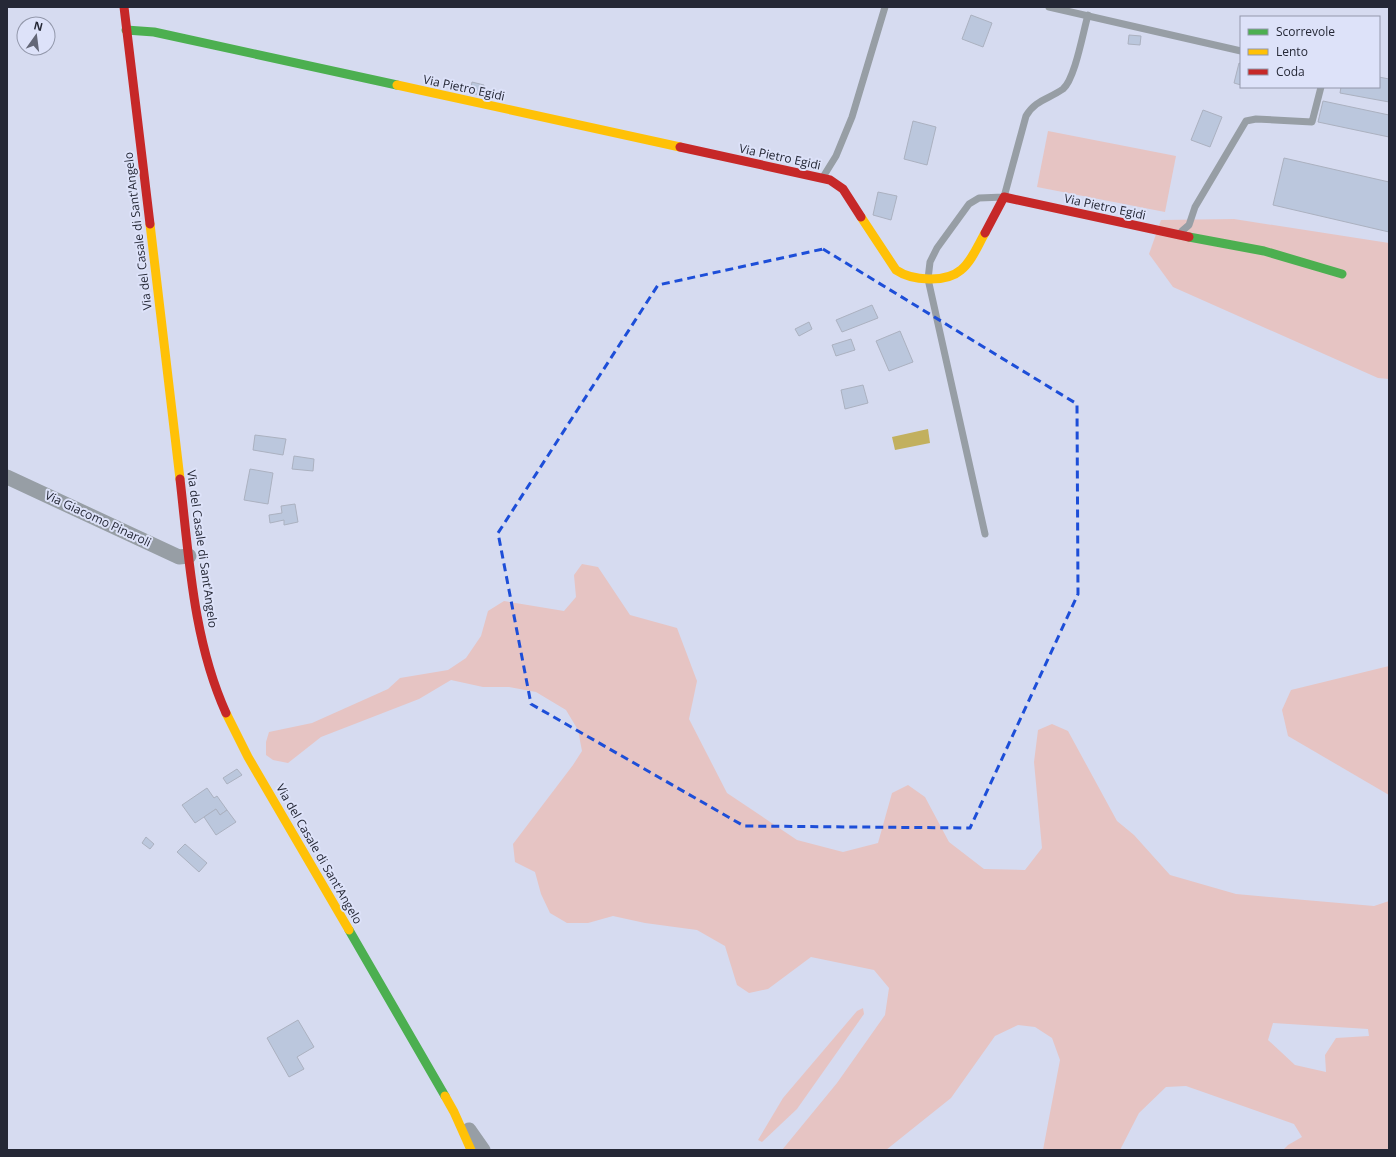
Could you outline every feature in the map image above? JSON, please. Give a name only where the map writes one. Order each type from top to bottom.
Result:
[{"type":"street","name":"Via del Casale di Sant'Angelo","points":[[124,7],[192,587],[202,641],[217,692],[233,728],[256,770],[454,1112],[471,1150]]},
{"type":"street","name":"Via Pietro Egidi","points":[[126,30],[154,32],[822,178],[836,183],[843,189],[896,270],[911,278],[928,279],[947,276],[961,270],[986,233],[1004,197],[1177,234],[1264,250],[1342,274]]},
{"type":"street","name":"Via Giacomo Pinaroli","points":[[7,477],[179,557],[189,556]]},
{"type":"street","points":[[454,1112],[483,1150]]},
{"type":"lane","points":[[822,178],[836,156],[852,117],[885,7]]},
{"type":"lane","points":[[1049,7],[1240,51]]},
{"type":"lane","points":[[986,534],[928,279],[930,262],[937,248],[969,204],[979,198],[1004,197],[1026,116],[1030,108],[1064,88],[1070,80],[1088,15]]},
{"type":"lane","points":[[1177,234],[1189,225],[1196,207],[1246,121],[1256,119],[1312,122],[1321,88]]},
{"type":"highlighted area","points":[[823,249],[1077,404],[1078,594],[970,828],[744,826],[531,704],[498,533],[658,285]]},
{"type":"shaded area","points":[[1048,131],[1176,156],[1165,212],[1037,187]]},
{"type":"shaded area","points":[[1234,219],[1389,243],[1389,379],[1378,378],[1173,287],[1149,254],[1161,220]]},
{"type":"shaded area","points":[[928,429],[930,443],[895,450],[892,437]]},
{"type":"shaded area","points":[[582,564],[598,567],[630,615],[677,628],[697,681],[689,719],[727,793],[797,840],[843,852],[878,843],[892,793],[908,785],[925,797],[949,842],[984,869],[1025,870],[1042,848],[1034,762],[1038,730],[1052,724],[1068,731],[1117,821],[1134,835],[1170,875],[1236,894],[1374,906],[1389,901],[1389,1150],[1283,1150],[1288,1145],[1302,1137],[1294,1124],[1186,1086],[1166,1087],[1139,1113],[1120,1150],[1043,1150],[1060,1060],[1052,1038],[1035,1027],[1018,1025],[995,1036],[951,1098],[886,1150],[782,1150],[837,1083],[885,1015],[889,988],[874,970],[811,957],[768,989],[749,993],[737,985],[725,946],[697,930],[645,923],[613,916],[588,923],[567,923],[550,913],[541,894],[535,872],[515,862],[513,844],[582,751],[578,730],[566,710],[536,692],[509,687],[483,687],[451,680],[419,699],[321,737],[288,763],[273,760],[266,755],[266,742],[269,732],[312,723],[388,689],[400,678],[448,670],[466,658],[481,636],[488,611],[504,601],[564,611],[576,597],[574,575]],"holes":[[[1273,1023],[1368,1029],[1369,1036],[1336,1038],[1325,1055],[1326,1072],[1295,1065],[1268,1040]]]},
{"type":"shaded area","points":[[1389,666],[1389,795],[1288,736],[1282,710],[1291,690]]},
{"type":"shaded area","points":[[863,1008],[864,1014],[797,1109],[762,1142],[758,1140],[783,1098],[857,1011]]},
{"type":"building","points":[[971,15],[992,23],[983,47],[962,39]]},
{"type":"building","points":[[1129,35],[1141,36],[1140,45],[1128,44]]},
{"type":"building","points":[[1239,63],[1240,85],[1234,83]]},
{"type":"building","points":[[1380,77],[1389,79],[1389,102],[1340,93],[1341,88],[1380,88]]},
{"type":"building","points":[[472,82],[484,85],[481,95],[470,93]]},
{"type":"building","points":[[1323,101],[1389,115],[1389,137],[1318,122]]},
{"type":"building","points":[[1203,110],[1222,117],[1210,147],[1191,140]]},
{"type":"building","points":[[913,121],[936,127],[927,165],[904,159]]},
{"type":"building","points":[[1284,158],[1389,182],[1389,232],[1273,205]]},
{"type":"building","points":[[878,192],[897,196],[891,220],[873,215]]},
{"type":"building","points":[[872,305],[878,318],[842,332],[836,320]]},
{"type":"building","points":[[809,322],[812,329],[799,336],[795,329]]},
{"type":"building","points":[[900,331],[913,362],[889,371],[876,341]]},
{"type":"building","points":[[851,339],[855,350],[836,356],[832,345]]},
{"type":"building","points":[[863,385],[868,403],[845,409],[841,390]]},
{"type":"building","points":[[255,435],[286,439],[283,455],[253,450]]},
{"type":"building","points":[[294,456],[314,459],[313,471],[292,469]]},
{"type":"building","points":[[250,469],[273,473],[268,504],[244,500]]},
{"type":"building","points":[[295,504],[298,522],[284,525],[284,520],[270,523],[269,515],[282,513],[281,506]]},
{"type":"building","points":[[237,769],[242,775],[227,784],[223,778]]},
{"type":"building","points":[[207,788],[214,798],[217,796],[227,810],[220,815],[216,809],[195,823],[182,805]]},
{"type":"building","points":[[216,809],[220,815],[227,810],[236,822],[216,835],[204,817]]},
{"type":"building","points":[[146,837],[154,844],[150,849],[142,843]]},
{"type":"building","points":[[185,844],[207,863],[199,872],[177,852]]},
{"type":"building","points":[[298,1020],[314,1047],[297,1057],[304,1069],[289,1077],[267,1038]]},
{"type":"traffic: fast","points":[[126,30],[154,32],[397,85]]},
{"type":"traffic: fast","points":[[1189,237],[1264,251],[1342,274]]},
{"type":"traffic: fast","points":[[349,930],[445,1096]]},
{"type":"traffic: slow","points":[[397,85],[680,147]]},
{"type":"traffic: slow","points":[[861,217],[896,270],[903,274],[920,278],[938,279],[955,274],[961,270],[972,258],[985,233]]},
{"type":"traffic: slow","points":[[150,224],[180,479]]},
{"type":"traffic: slow","points":[[226,713],[248,757],[349,930]]},
{"type":"traffic: slow","points":[[445,1096],[471,1150]]},
{"type":"traffic: jam","points":[[124,7],[150,224]]},
{"type":"traffic: jam","points":[[680,147],[830,180],[843,189],[861,217]]},
{"type":"traffic: jam","points":[[985,233],[1004,197],[1189,237]]},
{"type":"traffic: jam","points":[[180,479],[190,568],[199,627],[206,657],[226,713]]}]
